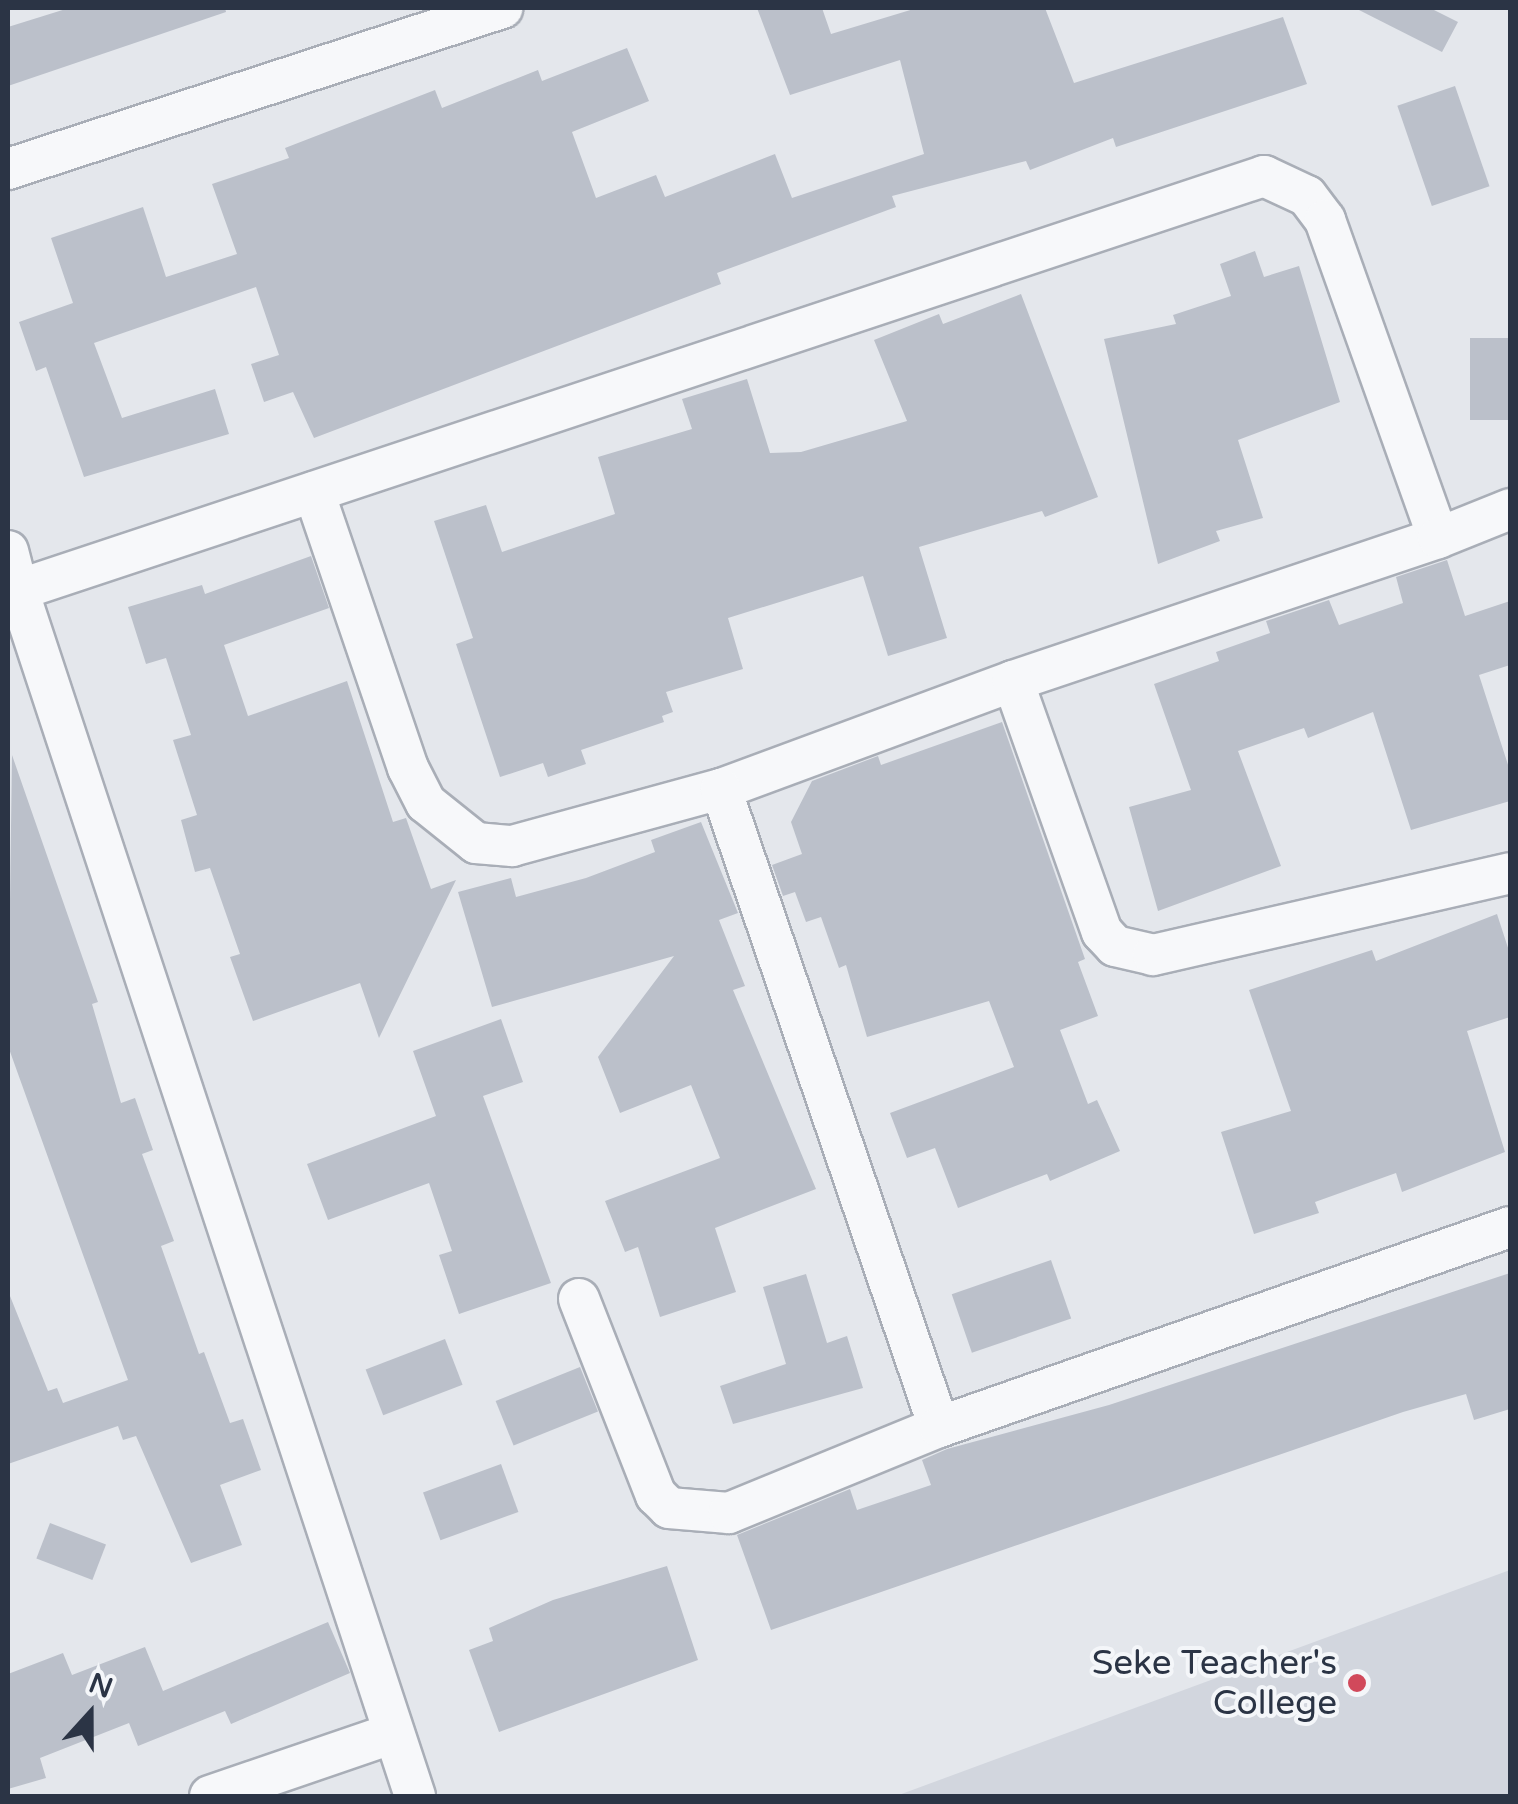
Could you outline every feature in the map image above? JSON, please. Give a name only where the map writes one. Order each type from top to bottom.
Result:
[{"type":"street","points":[[8,170],[502,8]]},
{"type":"street","points":[[415,1796],[11,578],[314,492],[1264,176],[1307,196],[1324,220],[1438,538]]},
{"type":"street","points":[[314,492],[408,768],[448,826],[476,843],[512,846],[721,789],[1013,680],[1438,538],[1510,509]]},
{"type":"street","points":[[1013,680],[1102,932],[1115,946],[1153,954],[1510,873]]},
{"type":"street","points":[[721,789],[940,1427]]},
{"type":"street","points":[[579,1299],[656,1495],[669,1508],[730,1513],[940,1427],[1510,1226]]},
{"type":"street","points":[[210,1796],[394,1734]]},
{"type":"shaded area","name":"Seke Teacher's College","points":[[1510,1570],[1510,1796],[896,1796]]},
{"type":"building","points":[[69,8],[225,8],[226,12],[8,86],[8,27]]},
{"type":"building","points":[[757,8],[822,8],[831,34],[917,8],[1045,8],[1074,83],[1283,17],[1307,84],[1116,147],[1113,138],[1030,170],[1026,161],[892,196],[896,207],[717,273],[721,284],[314,438],[293,392],[264,402],[251,364],[279,355],[256,287],[94,343],[122,418],[215,389],[229,434],[84,477],[46,367],[36,371],[19,322],[73,303],[51,238],[143,207],[166,277],[237,254],[212,184],[289,158],[285,148],[435,90],[442,108],[538,70],[542,81],[627,48],[649,101],[572,132],[596,198],[656,175],[665,197],[775,154],[792,198],[924,154],[900,60],[790,95]]},
{"type":"building","points":[[1355,8],[1430,8],[1458,22],[1442,52]]},
{"type":"building","points":[[1455,86],[1490,186],[1432,206],[1397,106]]},
{"type":"building","points":[[1255,251],[1264,277],[1299,266],[1340,402],[1238,440],[1263,518],[1216,531],[1220,541],[1158,564],[1104,339],[1176,324],[1173,315],[1231,296],[1220,264]]},
{"type":"building","points":[[1021,294],[1098,497],[1045,517],[1042,511],[919,547],[947,638],[888,656],[863,576],[728,618],[743,669],[666,692],[673,712],[662,716],[664,722],[581,750],[586,764],[548,777],[543,763],[500,777],[456,644],[473,638],[434,521],[486,505],[502,552],[615,514],[598,457],[692,429],[682,399],[747,379],[770,453],[801,452],[907,421],[874,340],[939,314],[943,324]]},
{"type":"building","points":[[1470,338],[1510,338],[1510,420],[1470,420]]},
{"type":"building","points":[[311,556],[329,608],[224,645],[248,716],[347,681],[393,822],[406,818],[431,889],[456,880],[379,1038],[360,983],[253,1021],[230,957],[240,954],[210,868],[195,872],[181,820],[197,815],[173,740],[191,735],[166,658],[146,664],[128,607],[202,585],[205,594]]},
{"type":"building","points":[[1447,560],[1465,616],[1510,601],[1510,665],[1479,675],[1510,771],[1510,801],[1411,830],[1373,712],[1308,738],[1304,728],[1238,751],[1281,866],[1158,911],[1129,807],[1191,790],[1154,684],[1219,661],[1216,652],[1270,633],[1266,621],[1329,600],[1339,625],[1403,603],[1396,577]]},
{"type":"building","points":[[1002,722],[1085,959],[1078,962],[1098,1016],[1060,1030],[1088,1104],[1097,1100],[1120,1151],[1050,1181],[1047,1174],[958,1208],[935,1148],[907,1158],[890,1113],[1014,1067],[989,1001],[867,1037],[846,965],[839,968],[821,917],[806,922],[795,892],[783,896],[772,865],[802,854],[791,822],[812,781],[878,756],[881,765]]},
{"type":"building","points":[[12,755],[98,1002],[92,1004],[121,1103],[135,1098],[153,1150],[142,1154],[174,1241],[161,1246],[199,1354],[204,1352],[230,1423],[243,1419],[261,1470],[220,1485],[242,1545],[191,1563],[136,1436],[123,1440],[118,1426],[8,1464],[8,1291],[48,1391],[57,1388],[63,1403],[128,1380],[8,1046]]},
{"type":"building","points":[[701,822],[738,913],[719,920],[745,986],[733,990],[816,1189],[715,1228],[736,1292],[660,1317],[638,1247],[625,1252],[605,1201],[720,1158],[691,1085],[620,1113],[598,1057],[674,956],[492,1007],[458,892],[511,878],[516,897],[586,878],[655,852],[651,840]]},
{"type":"building","points":[[1497,914],[1510,954],[1510,1017],[1467,1031],[1505,1152],[1402,1192],[1396,1173],[1315,1202],[1319,1213],[1254,1234],[1221,1132],[1291,1111],[1249,990],[1372,950],[1376,961]]},
{"type":"building","points":[[501,1019],[523,1082],[483,1096],[551,1283],[459,1314],[439,1255],[452,1251],[429,1183],[328,1220],[307,1164],[436,1116],[413,1051]]},
{"type":"building","points":[[1051,1260],[1071,1319],[972,1353],[952,1294]]},
{"type":"building","points":[[1510,1273],[1510,1409],[1474,1420],[1466,1394],[1403,1412],[771,1630],[737,1535],[850,1489],[857,1510],[931,1485],[922,1460],[947,1449],[1109,1405]]},
{"type":"building","points":[[806,1274],[827,1343],[847,1336],[863,1388],[733,1424],[720,1386],[786,1364],[763,1287]]},
{"type":"building","points":[[445,1339],[463,1385],[383,1415],[366,1369]]},
{"type":"building","points":[[580,1367],[598,1412],[514,1446],[496,1401]]},
{"type":"building","points":[[501,1464],[518,1512],[440,1540],[423,1492]]},
{"type":"building","points":[[50,1523],[106,1545],[92,1580],[36,1558]]},
{"type":"building","points":[[667,1566],[698,1660],[499,1732],[469,1650],[493,1641],[489,1628],[553,1600]]},
{"type":"building","points":[[328,1622],[350,1673],[231,1724],[225,1711],[138,1746],[129,1723],[40,1758],[46,1778],[8,1789],[8,1674],[63,1653],[72,1675],[145,1647],[163,1691]]},
{"type":"place","name":"Seke Teacher's College","points":[[1357,1683]]}]
